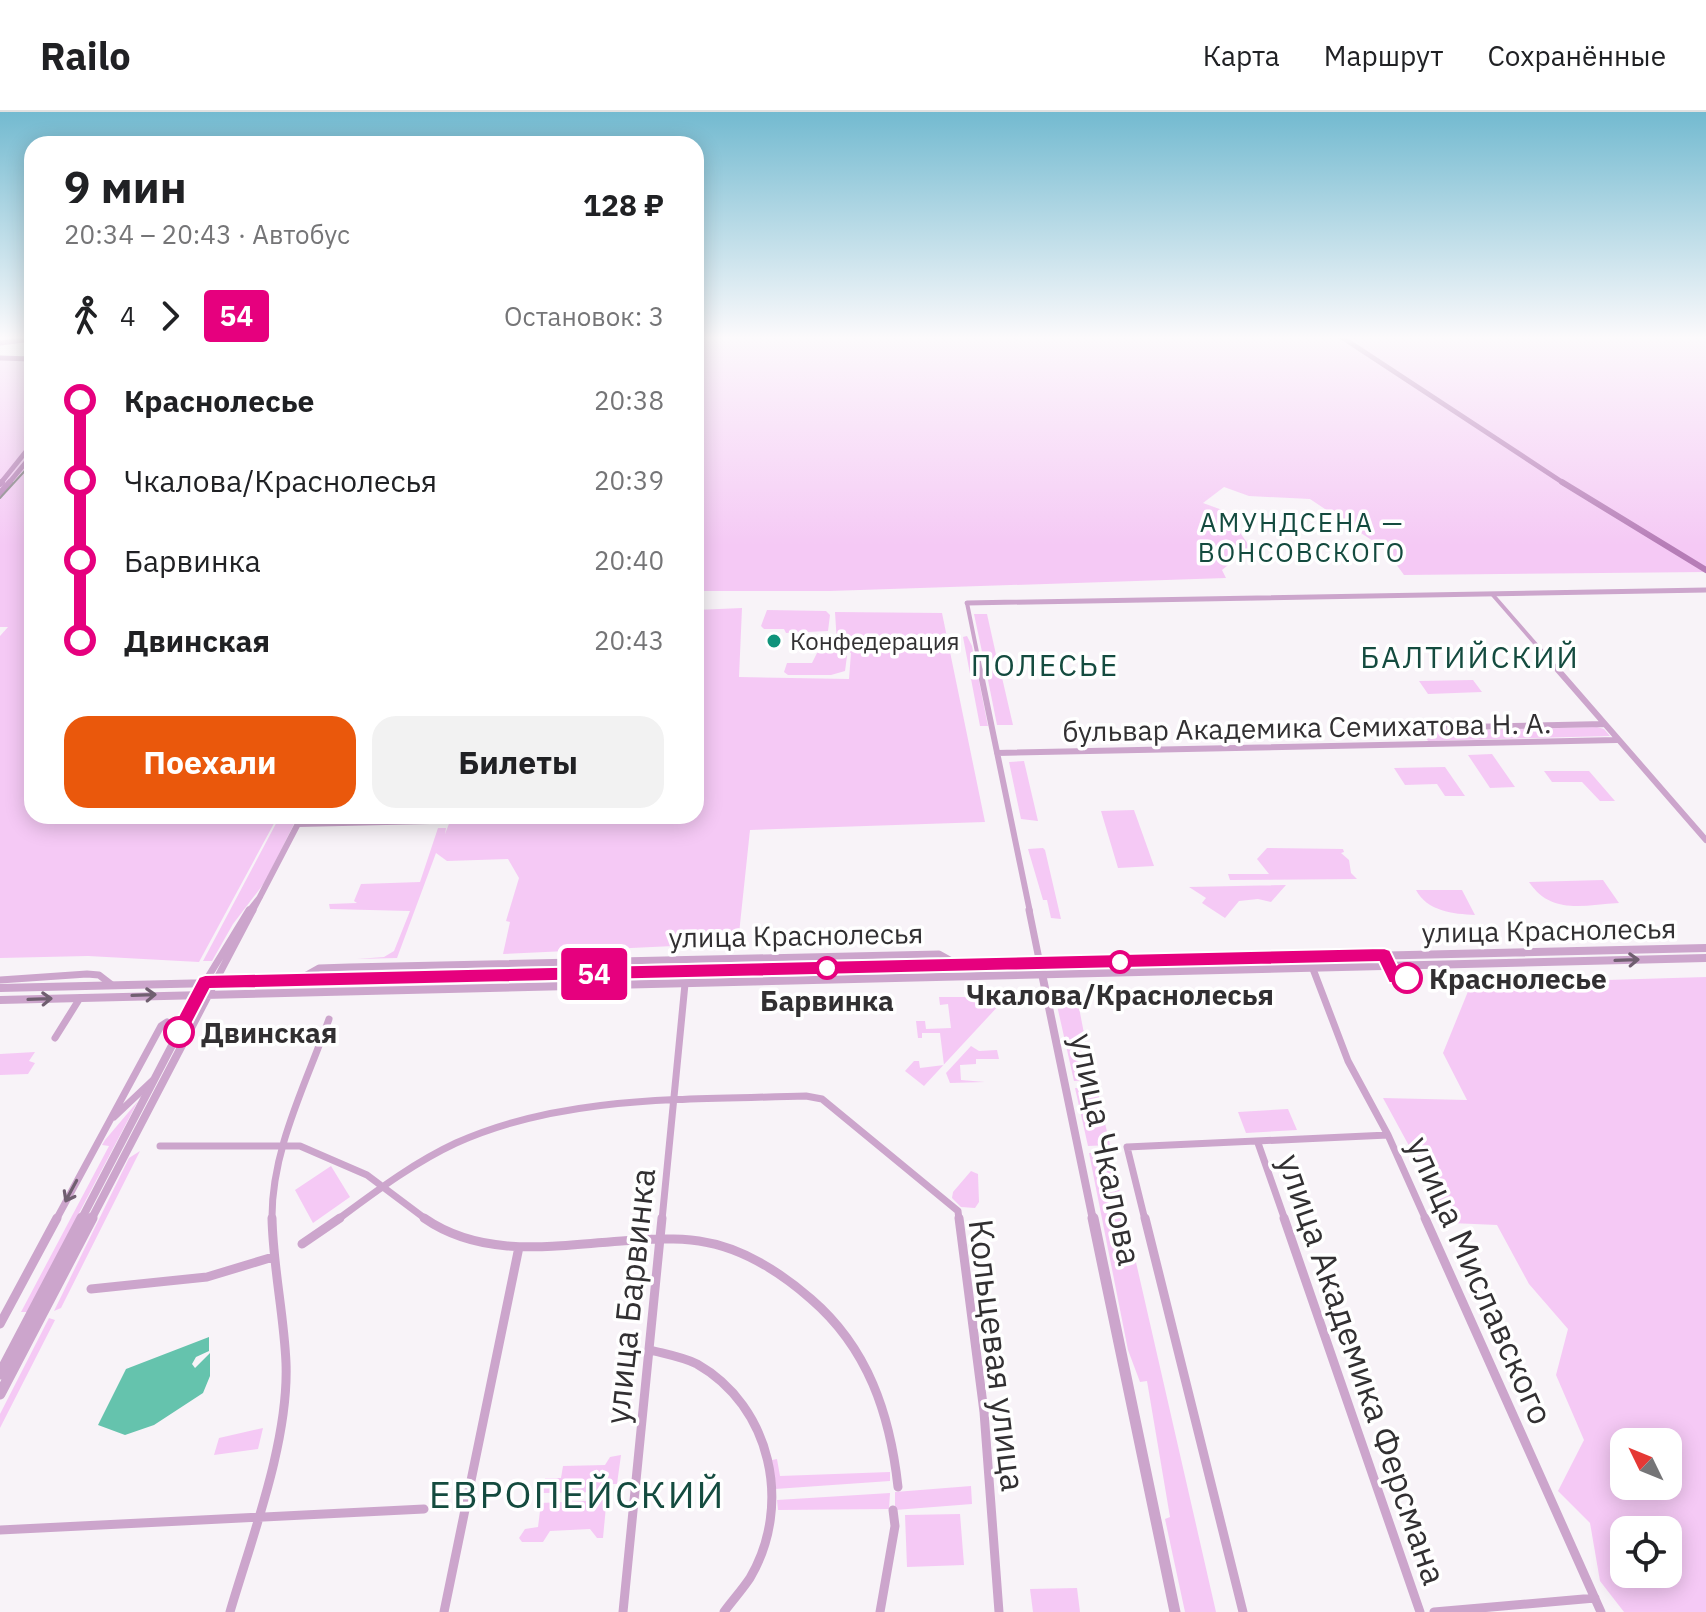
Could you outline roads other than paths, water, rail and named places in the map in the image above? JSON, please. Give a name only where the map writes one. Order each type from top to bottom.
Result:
[{"type":"main road","points":[[1447,406],[1618,518],[1706,570]]},
{"type":"main road","points":[[0,484],[24,454]]},
{"type":"main road","points":[[0,493],[24,464]]},
{"type":"street","points":[[967,603],[1706,590]]},
{"type":"street","points":[[1492,594],[1706,840]]},
{"type":"street","name":"улица Чкалова","points":[[967,603],[1175,1612]]},
{"type":"street","name":"бульвар Академика Семихатова Н. А.","points":[[1428,744],[1417,728],[1604,724]]},
{"type":"street","name":"бульвар Академика Семихатова Н. А.","points":[[997,753],[1617,740]]},
{"type":"street","points":[[0,1374],[155,1078],[202,994],[215,982],[298,824]]},
{"type":"street","points":[[0,1394],[202,994],[205,982],[238,924],[260,897]]},
{"type":"street","name":"улица Краснолесья","points":[[0,1000],[685,984],[1384,955],[1706,948]]},
{"type":"street","points":[[1384,955],[1390,967]]},
{"type":"street","name":"улица Краснолесья","points":[[0,988],[961,967],[1041,970],[1313,969],[1706,958]]},
{"type":"street","name":"улица Миславского","points":[[1313,969],[1348,1061],[1388,1135],[1601,1612]]},
{"type":"street","name":"улица Краснолесья","points":[[0,980],[87,974],[99,975],[112,985]]},
{"type":"street","name":"улица Барвинка","points":[[623,1612],[685,984]]},
{"type":"street","points":[[55,1038],[80,998]]},
{"type":"street","points":[[230,1612],[277,1451],[286,1365],[273,1257],[272,1193],[277,1163],[329,1019]]},
{"type":"street","points":[[0,1324],[161,1026],[167,1022]]},
{"type":"street","points":[[109,1123],[155,1078]]},
{"type":"street","points":[[129,1085],[134,1088],[146,1086]]},
{"type":"street","name":"Кольцевая улица","points":[[302,1244],[384,1186],[457,1142],[526,1120],[608,1103],[806,1096],[822,1099],[958,1211],[984,1412],[999,1612]]},
{"type":"street","points":[[1258,1143],[1388,1135]]},
{"type":"street","name":"улица Чкалова","points":[[1243,1612],[1127,1147],[1258,1143]]},
{"type":"street","name":"улица Академика Ферсмана","points":[[1258,1143],[1420,1612]]},
{"type":"street","points":[[160,1146],[297,1145],[336,1160],[384,1186],[424,1217],[452,1233],[519,1247],[701,1241],[770,1268],[810,1298],[844,1332],[868,1369],[895,1455],[898,1487]]},
{"type":"street","points":[[444,1612],[519,1247]]},
{"type":"street","points":[[91,1289],[163,1284],[233,1270],[273,1257]]},
{"type":"street","points":[[650,1350],[672,1353],[714,1373],[743,1401],[765,1441],[773,1507],[764,1548],[749,1579],[724,1612]]},
{"type":"street","points":[[0,1530],[424,1509]]},
{"type":"street","points":[[880,1612],[895,1526],[893,1510]]},
{"type":"street","points":[[1434,1612],[1595,1598]]},
{"type":"tram line","points":[[0,498],[24,472]]},
{"type":"place","name":"Конфедерация","points":[[774,641]]},
{"type":"place","name":"Чкалова/Краснолесья","points":[[1120,962]]},
{"type":"place","name":"Барвинка","points":[[827,968]]},
{"type":"place","name":"Краснолесье","points":[[1407,978]]},
{"type":"place","name":"Двинская","points":[[179,1032]]},
{"type":"district","name":"АМУНДСЕНА — ВОНСОВСКОГО","points":[[1302,537]]},
{"type":"district","name":"БАЛТИЙСКИЙ","points":[[1470,656]]},
{"type":"district","name":"ПОЛЕСЬЕ","points":[[1045,664]]},
{"type":"district","name":"ЕВРОПЕЙСКИЙ","points":[[577,1493]]}]
